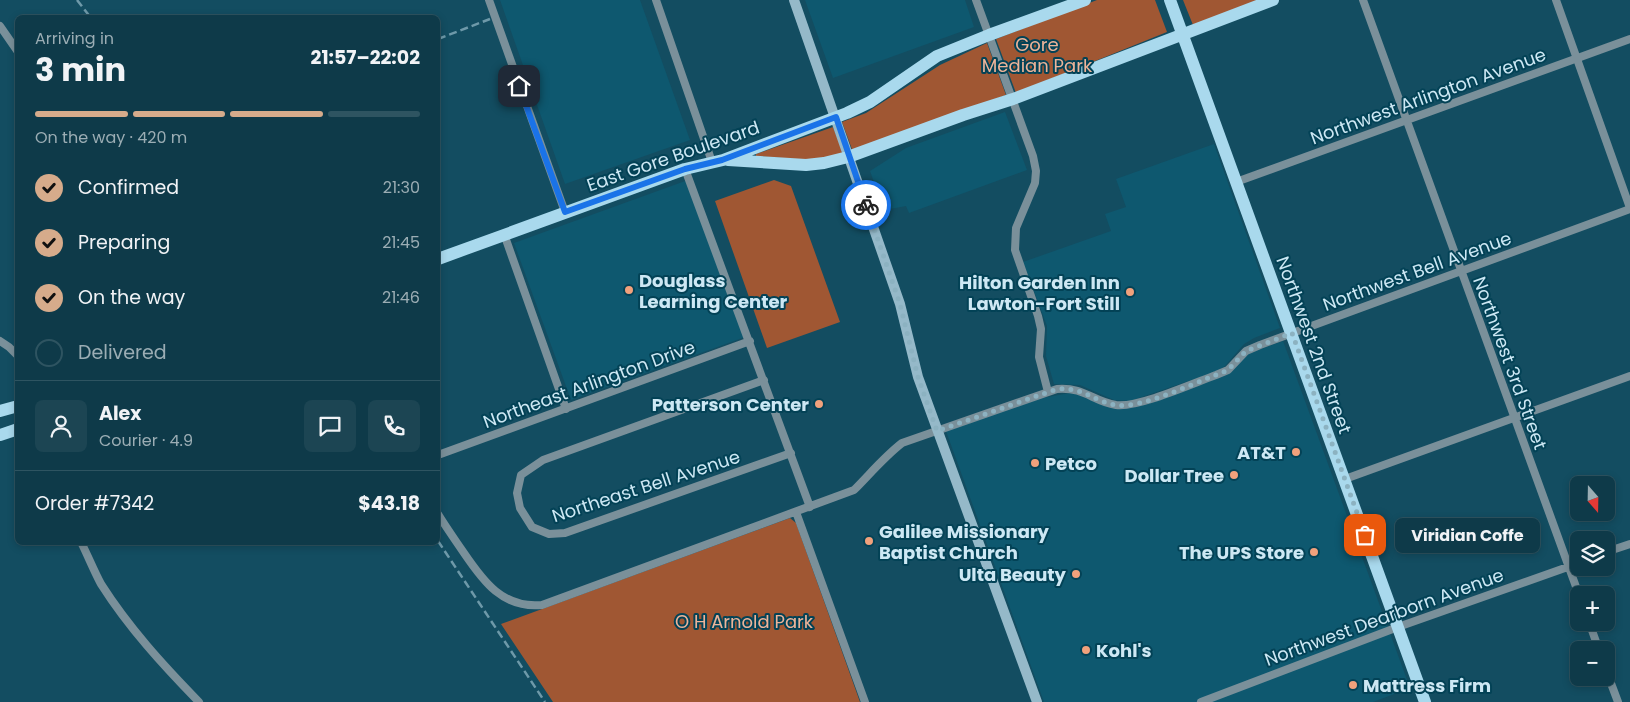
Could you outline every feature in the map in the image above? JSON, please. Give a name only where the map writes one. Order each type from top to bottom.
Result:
[{"type":"main road","name":"East Gore Boulevard","points":[[440,258],[685,169],[717,161],[836,117],[870,102],[937,56],[989,34],[1085,0]]},
{"type":"main road","name":"Northwest 2nd Street","points":[[1170,0],[1425,702]]},
{"type":"main road","points":[[717,161],[806,165],[848,157],[1013,99],[1272,0]]},
{"type":"main road","points":[[0,412],[15,407]]},
{"type":"main road","points":[[0,435],[15,430]]},
{"type":"street","points":[[488,0],[565,212]]},
{"type":"street","points":[[656,0],[717,161]]},
{"type":"street","points":[[794,0],[900,304],[918,377],[1037,702]]},
{"type":"street","points":[[976,0],[1013,99],[1033,156],[1036,171],[1032,192],[1016,228],[1014,250],[1038,316],[1041,329],[1039,357],[1048,392]]},
{"type":"street","name":"Northwest 3rd Street","points":[[1363,0],[1576,586]]},
{"type":"street","points":[[1556,0],[1630,208]]},
{"type":"street","points":[[0,26],[15,48]]},
{"type":"street","name":"Northwest Arlington Avenue","points":[[1236,182],[1630,39]]},
{"type":"street","points":[[685,169],[810,506]]},
{"type":"street","name":"Northwest Bell Avenue","points":[[937,431],[1048,392],[1069,388],[1084,392],[1107,403],[1119,405],[1138,403],[1228,370],[1246,351],[1630,208]]},
{"type":"street","points":[[504,234],[566,409]]},
{"type":"street","points":[[0,340],[15,353]]},
{"type":"street","name":"Northeast Arlington Drive","points":[[440,454],[750,342]]},
{"type":"street","points":[[1345,479],[1630,376]]},
{"type":"street","name":"Northeast Bell Avenue","points":[[764,380],[543,460],[521,475],[517,493],[520,508],[532,527],[549,534],[565,533],[791,453]]},
{"type":"street","points":[[440,517],[480,576],[492,589],[504,597],[529,606],[542,605],[854,490],[874,471],[887,455],[902,443],[937,431]]},
{"type":"street","points":[[796,512],[865,702]]},
{"type":"street","points":[[1615,549],[1630,544]]},
{"type":"street","points":[[82,545],[101,583],[134,632],[160,663],[199,702]]},
{"type":"street","name":"Northwest Dearborn Avenue","points":[[1201,702],[1398,628],[1569,567]]},
{"type":"street","points":[[1612,686],[1618,702]]},
{"type":"shaded area","points":[[500,0],[640,0],[690,140],[565,184]]},
{"type":"shaded area","points":[[805,0],[965,0],[974,27],[833,78]]},
{"type":"shaded area","points":[[1005,112],[1027,170],[909,213],[906,206],[884,210],[870,171],[906,148]]},
{"type":"shaded area","points":[[1214,144],[1280,328],[1244,344],[1225,366],[1218,371],[1130,401],[1114,400],[1080,385],[1054,384],[1046,356],[1047,326],[1023,262],[1111,231],[1105,214],[1126,207],[1116,179]]},
{"type":"shaded area","name":"Douglass Learning Center","points":[[688,180],[745,337],[571,400],[514,243]]},
{"type":"shaded area","points":[[1283,341],[1410,688],[1373,702],[1044,702],[946,431],[1037,399],[1070,393],[1112,408],[1135,407],[1215,378],[1250,353]]},
{"type":"green space","name":"Gore Median Park","points":[[1097,0],[1155,0],[1167,32],[1016,93],[996,39]]},
{"type":"green space","points":[[1183,0],[1258,0],[1193,25]]},
{"type":"green space","name":"Gore Median Park","points":[[987,43],[1006,95],[853,152],[842,122],[866,113],[940,65]]},
{"type":"green space","points":[[833,127],[844,155],[808,160],[756,156],[756,154]]},
{"type":"green space","points":[[774,180],[791,186],[840,322],[767,348],[715,201]]},
{"type":"green space","name":"O H Arnold Park","points":[[790,518],[796,523],[860,702],[553,702],[501,624]]},
{"type":"railway","points":[[77,0],[89,15]]},
{"type":"railway","points":[[440,38],[490,19]]},
{"type":"railway","points":[[440,544],[545,702]]},
{"type":"way so far","points":[[866,205],[900,304],[918,377],[937,431],[1057,389],[1069,388],[1084,392],[1107,403],[1129,405],[1138,403],[1228,370],[1246,351],[1292,333],[1365,535]]},
{"type":"place","name":"Douglass Learning Center","points":[[629,290]]},
{"type":"place","name":"Hilton Garden Inn Lawton-Fort Still","points":[[1130,292]]},
{"type":"place","name":"Patterson Center","points":[[819,404]]},
{"type":"place","name":"AT&T","points":[[1296,452]]},
{"type":"place","name":"Petco","points":[[1035,463]]},
{"type":"place","name":"Dollar Tree","points":[[1234,475]]},
{"type":"place","name":"Viridian Coffe","points":[[1365,535]]},
{"type":"place","name":"Galilee Missionary Baptist Church","points":[[869,541]]},
{"type":"place","name":"The UPS Store","points":[[1314,552]]},
{"type":"place","name":"Ulta Beauty","points":[[1076,574]]},
{"type":"place","name":"Kohl's","points":[[1086,650]]},
{"type":"place","name":"Mattress Firm","points":[[1353,685]]},
{"type":"route","points":[[519,86],[565,212],[685,169],[722,160],[836,117],[848,157],[866,205]]}]
